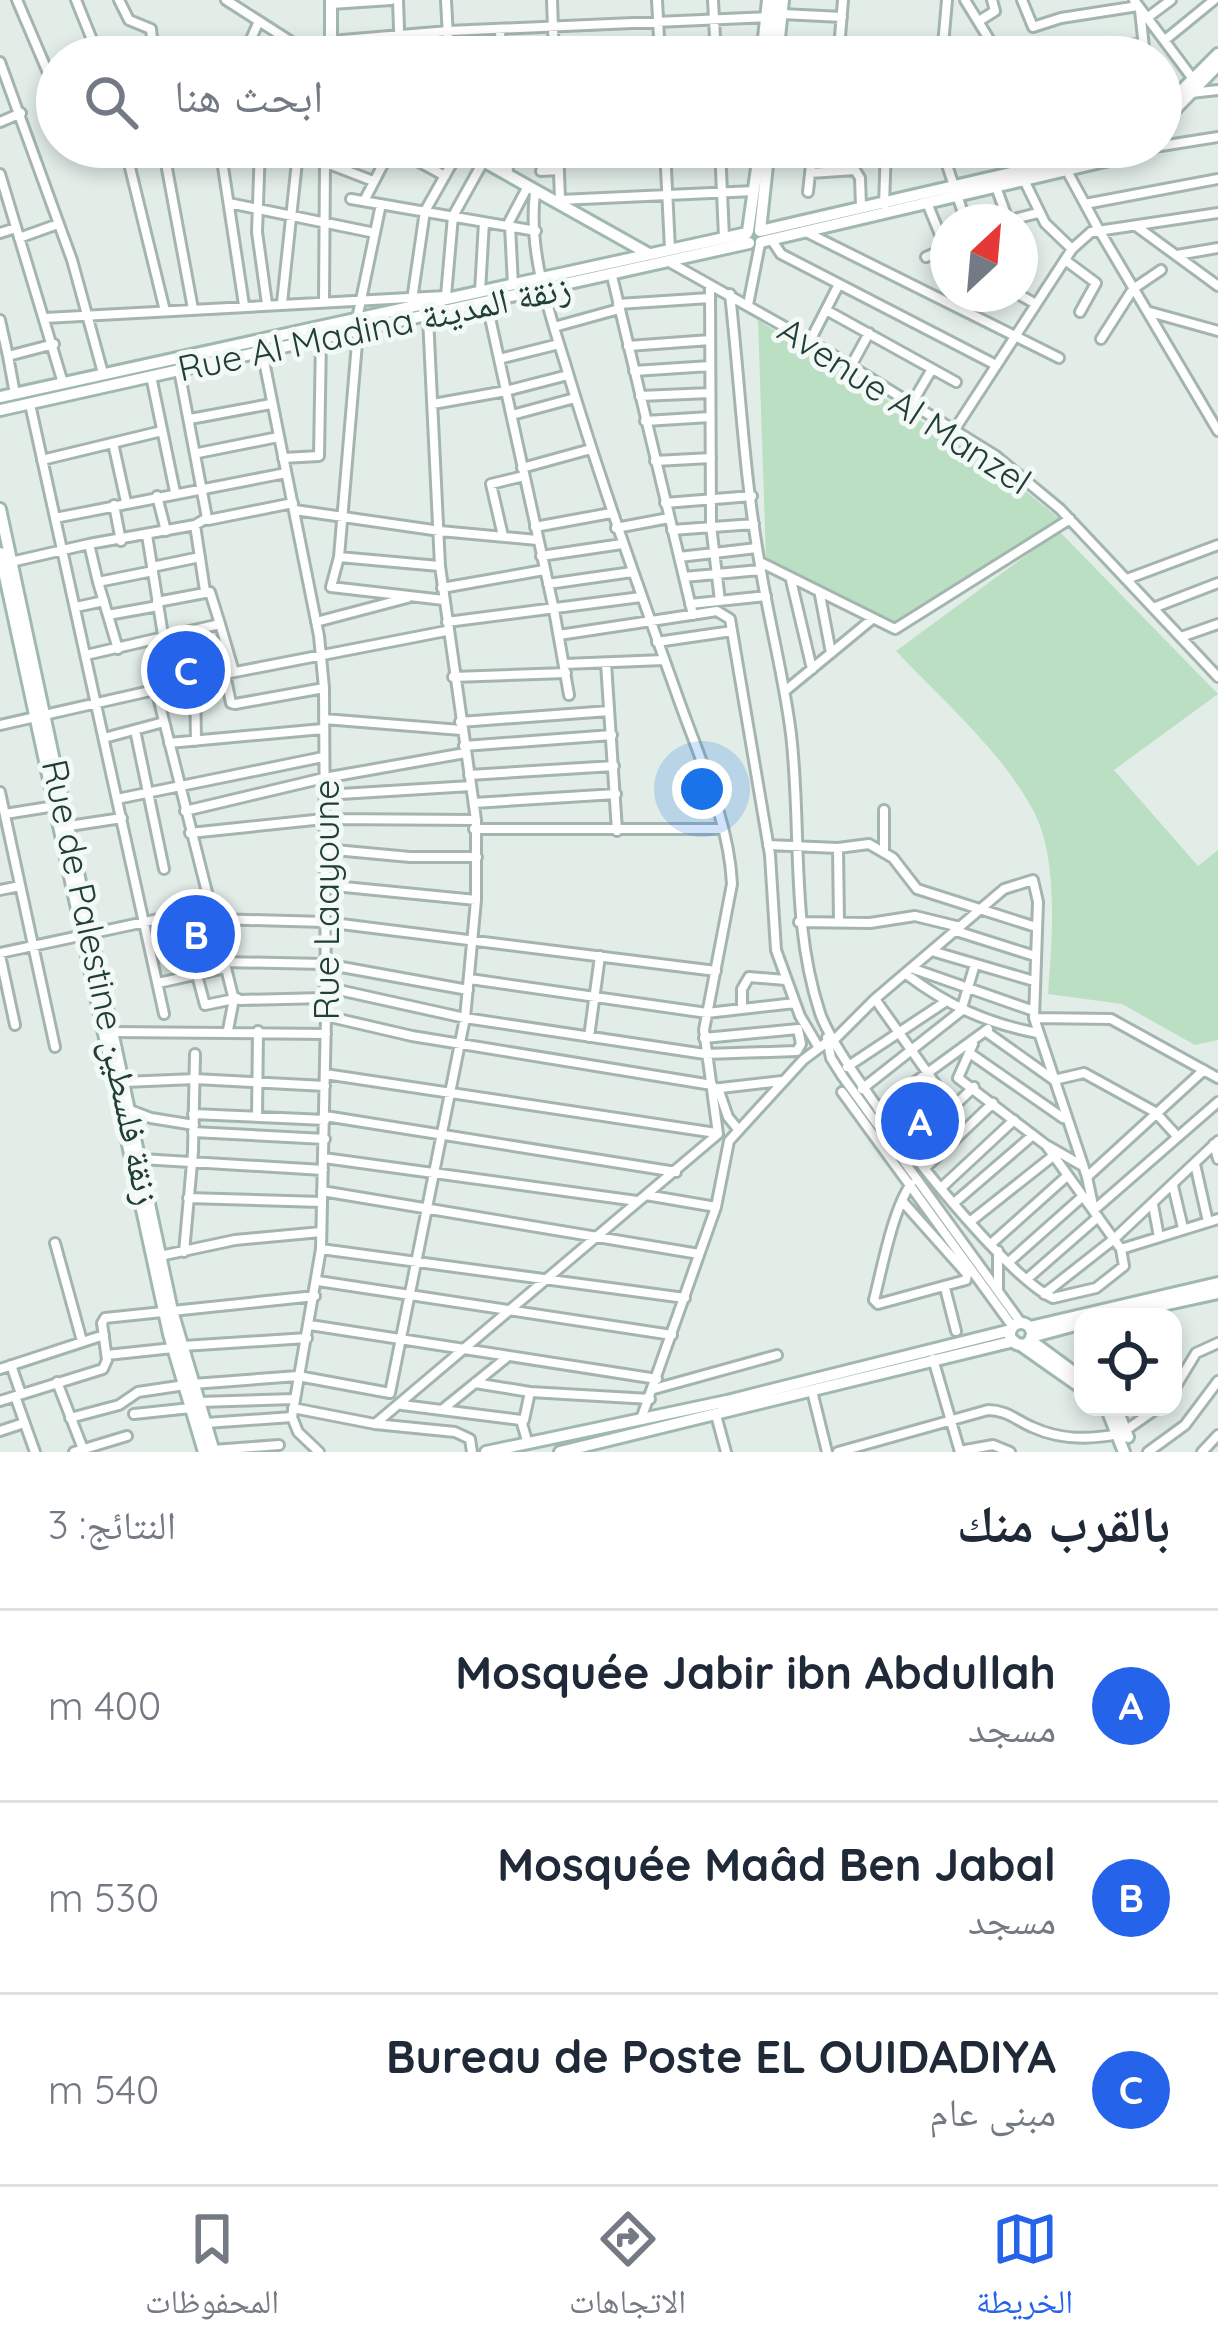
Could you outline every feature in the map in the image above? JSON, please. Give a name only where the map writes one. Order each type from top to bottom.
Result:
[{"type":"main road","points":[[770,0],[775,36]]},
{"type":"main road","points":[[768,36],[772,16],[783,0]]},
{"type":"main road","points":[[331,2],[331,36]]},
{"type":"main road","points":[[1182,98],[1218,54]]},
{"type":"main road","points":[[1182,94],[1218,65]]},
{"type":"main road","points":[[494,168],[649,254]]},
{"type":"main road","points":[[756,238],[754,191],[759,168]]},
{"type":"main road","points":[[756,238],[761,168]]},
{"type":"main road","points":[[756,238],[804,231],[1052,168]]},
{"type":"main road","points":[[756,238],[861,206],[927,203],[954,191],[996,187],[1057,168]]},
{"type":"main road","name":"Rue Al Madina زنقة المدينة","points":[[0,397],[104,374],[179,368],[261,345],[321,338],[412,302],[484,298],[513,285],[611,276],[724,237],[756,238]]},
{"type":"main road","name":"Rue Al Madina زنقة المدينة","points":[[0,410],[150,369],[357,325],[428,317],[649,254],[670,256],[756,238]]},
{"type":"main road","name":"Rue de Palestine زنقة فلسطين","points":[[0,509],[3,561],[70,826],[87,934]]},
{"type":"main road","name":"Rue de Palestine زنقة فلسطين","points":[[40,716],[55,806],[204,1452]]},
{"type":"main road","name":"Rue de Palestine زنقة فلسطين","points":[[109,1033],[141,1159],[169,1311]]},
{"type":"main road","points":[[560,1452],[812,1391],[1218,1283]]},
{"type":"main road","points":[[1149,1308],[1218,1293]]},
{"type":"main road","points":[[486,1452],[1074,1325]]},
{"type":"main road","points":[[1021,1334],[1074,1372]]},
{"type":"main road","points":[[1021,1334],[1074,1381]]},
{"type":"main road","name":"Rue de Palestine زنقة فلسطين","points":[[195,1405],[213,1451]]},
{"type":"main road","points":[[1112,1416],[1123,1432]]},
{"type":"main road","points":[[1119,1416],[1128,1452]]},
{"type":"street","points":[[17,0],[36,45]]},
{"type":"street","points":[[76,0],[91,36]]},
{"type":"street","points":[[119,0],[129,20],[151,29],[152,36]]},
{"type":"street","points":[[226,0],[282,36]]},
{"type":"street","points":[[331,2],[395,0],[399,35]]},
{"type":"street","points":[[446,0],[448,36]]},
{"type":"street","points":[[552,0],[553,36]]},
{"type":"street","points":[[657,0],[659,36]]},
{"type":"street","points":[[713,0],[715,36]]},
{"type":"street","points":[[840,36],[843,0]]},
{"type":"street","points":[[944,36],[947,0]]},
{"type":"street","points":[[965,0],[988,36]]},
{"type":"street","points":[[979,21],[994,12],[992,0]]},
{"type":"street","points":[[1022,0],[1033,27],[1138,5]]},
{"type":"street","points":[[1148,18],[1172,0]]},
{"type":"street","points":[[1170,36],[1212,0],[1218,10]]},
{"type":"street","points":[[1138,5],[1162,36]]},
{"type":"street","points":[[1138,5],[1142,36]]},
{"type":"street","points":[[388,36],[714,18],[842,17]]},
{"type":"street","points":[[252,36],[259,21]]},
{"type":"street","points":[[500,29],[500,36]]},
{"type":"street","points":[[0,62],[36,157]]},
{"type":"street","points":[[1182,69],[1192,86],[1218,90]]},
{"type":"street","points":[[0,122],[21,112]]},
{"type":"street","points":[[1182,143],[1218,137]]},
{"type":"street","points":[[40,168],[90,317],[104,374]]},
{"type":"street","points":[[130,168],[165,311]]},
{"type":"street","points":[[167,168],[193,309]]},
{"type":"street","points":[[223,168],[244,305]]},
{"type":"street","points":[[259,168],[256,209],[267,304]]},
{"type":"street","points":[[282,303],[296,168]]},
{"type":"street","points":[[324,301],[325,168]]},
{"type":"street","points":[[340,168],[374,181]]},
{"type":"street","points":[[364,201],[381,168]]},
{"type":"street","points":[[430,168],[445,176]]},
{"type":"street","points":[[45,318],[361,299],[412,302],[425,212],[449,168]]},
{"type":"street","points":[[446,298],[454,217],[480,168]]},
{"type":"street","points":[[508,168],[508,176]]},
{"type":"street","points":[[666,168],[670,256]]},
{"type":"street","points":[[721,168],[724,237]]},
{"type":"street","points":[[808,192],[810,168]]},
{"type":"street","points":[[884,207],[885,168]]},
{"type":"street","points":[[947,168],[959,204]]},
{"type":"street","points":[[1067,168],[1218,431]]},
{"type":"street","points":[[542,171],[559,170],[560,204],[754,191]]},
{"type":"street","points":[[810,172],[855,170],[860,178],[861,206]]},
{"type":"street","points":[[0,173],[63,383]]},
{"type":"street","points":[[1085,204],[1218,178]]},
{"type":"street","points":[[1024,180],[1034,204]]},
{"type":"street","points":[[996,187],[1001,204]]},
{"type":"street","points":[[513,285],[508,226],[531,190]]},
{"type":"street","points":[[531,190],[543,284],[575,398],[723,829],[732,884],[704,1039],[718,1134]]},
{"type":"street","points":[[351,199],[536,231]]},
{"type":"street","points":[[228,203],[375,233]]},
{"type":"street","points":[[927,203],[930,210]]},
{"type":"street","points":[[381,204],[357,325],[344,516],[332,588],[444,600]]},
{"type":"street","points":[[1038,213],[1072,249]]},
{"type":"street","points":[[1038,301],[1072,249],[1091,232],[1218,213]]},
{"type":"street","points":[[484,222],[484,298],[554,610],[568,695]]},
{"type":"street","points":[[0,233],[58,224]]},
{"type":"street","points":[[1135,225],[1217,285]]},
{"type":"street","points":[[804,231],[1060,358]]},
{"type":"street","points":[[748,305],[756,238],[996,365]]},
{"type":"street","points":[[1176,255],[1218,248]]},
{"type":"street","points":[[926,257],[930,255]]},
{"type":"street","name":"Avenue Al Manzel","points":[[670,256],[955,429],[1027,480],[1217,675]]},
{"type":"street","points":[[1065,260],[1096,283],[1080,312]]},
{"type":"street","points":[[1101,340],[1136,287],[1161,271]]},
{"type":"street","points":[[611,276],[691,610]]},
{"type":"street","points":[[710,284],[711,525],[720,601]]},
{"type":"street","points":[[810,341],[839,284]]},
{"type":"street","points":[[730,294],[760,566],[785,691],[799,844],[799,922],[826,1041],[843,1077],[998,1290],[1021,1334]]},
{"type":"street","points":[[554,327],[619,306],[710,298]]},
{"type":"street","points":[[826,310],[956,382]]},
{"type":"street","points":[[955,429],[1031,312]]},
{"type":"street","points":[[1150,312],[1218,331]]},
{"type":"street","points":[[390,1394],[465,1018],[476,900],[474,803],[440,566],[428,317]]},
{"type":"street","points":[[0,320],[15,394]]},
{"type":"street","points":[[851,366],[868,333]]},
{"type":"street","points":[[283,458],[319,456],[321,338]]},
{"type":"street","points":[[628,346],[710,340]]},
{"type":"street","points":[[8,356],[54,344]]},
{"type":"street","points":[[499,359],[559,344]]},
{"type":"street","name":"Rue Laayoune","points":[[261,345],[316,622],[323,688],[326,1086],[321,1249],[293,1408]]},
{"type":"street","points":[[633,371],[710,367]]},
{"type":"street","points":[[179,368],[204,486],[206,520]]},
{"type":"street","points":[[150,369],[175,492]]},
{"type":"street","points":[[912,403],[932,369]]},
{"type":"street","points":[[433,404],[568,374]]},
{"type":"street","points":[[639,396],[710,393]]},
{"type":"street","points":[[512,415],[575,398]]},
{"type":"street","points":[[29,402],[164,1014]]},
{"type":"street","points":[[190,419],[272,404]]},
{"type":"street","points":[[645,421],[710,417]]},
{"type":"street","points":[[42,460],[163,431]]},
{"type":"street","points":[[197,453],[278,437]]},
{"type":"street","points":[[113,443],[126,502]]},
{"type":"street","points":[[503,536],[491,484],[592,449]]},
{"type":"street","points":[[655,461],[711,458]]},
{"type":"street","points":[[55,518],[286,472]]},
{"type":"street","points":[[158,496],[166,531]]},
{"type":"street","points":[[665,502],[752,496]]},
{"type":"street","points":[[114,505],[121,541]]},
{"type":"street","points":[[3,561],[294,507],[440,532],[538,539]]},
{"type":"street","points":[[535,527],[611,513]]},
{"type":"street","points":[[616,528],[669,518]]},
{"type":"street","points":[[684,578],[760,566],[895,629],[1070,519]]},
{"type":"street","points":[[672,530],[755,524]]},
{"type":"street","points":[[195,525],[206,591]]},
{"type":"street","points":[[147,536],[172,685]]},
{"type":"street","points":[[89,544],[118,649]]},
{"type":"street","points":[[541,556],[622,544]]},
{"type":"street","points":[[1126,579],[1218,545]]},
{"type":"street","points":[[679,557],[758,548]]},
{"type":"street","points":[[98,582],[200,557]]},
{"type":"street","points":[[339,557],[440,566]]},
{"type":"street","points":[[442,588],[544,570]]},
{"type":"street","points":[[548,584],[632,572]]},
{"type":"street","points":[[791,578],[812,669]]},
{"type":"street","points":[[1153,608],[1218,583]]},
{"type":"street","points":[[108,615],[206,591],[213,595],[220,624],[230,700],[235,704],[323,688]]},
{"type":"street","points":[[820,593],[831,652]]},
{"type":"street","points":[[559,635],[650,621],[720,601],[766,596]]},
{"type":"street","points":[[316,622],[412,597]]},
{"type":"street","points":[[0,725],[447,626],[641,597]]},
{"type":"street","points":[[76,607],[104,601]]},
{"type":"street","points":[[640,1420],[716,1207],[728,1141],[736,1127],[785,1081],[800,1055],[803,1029],[773,934],[768,845],[730,619],[722,611],[691,610]]},
{"type":"street","points":[[785,691],[871,620]]},
{"type":"street","points":[[86,656],[220,624]]},
{"type":"street","points":[[1181,638],[1218,624]]},
{"type":"street","points":[[657,642],[732,631]]},
{"type":"street","points":[[454,676],[664,660]]},
{"type":"street","points":[[606,663],[616,830]]},
{"type":"street","points":[[195,680],[196,741]]},
{"type":"street","points":[[156,689],[234,999],[228,1030]]},
{"type":"street","points":[[169,743],[323,724],[461,726],[609,711]]},
{"type":"street","points":[[104,738],[164,722]]},
{"type":"street","points":[[135,730],[164,869]]},
{"type":"street","points":[[185,812],[465,749],[611,735]]},
{"type":"street","points":[[117,799],[323,757]]},
{"type":"street","points":[[324,795],[614,766]]},
{"type":"street","points":[[0,792],[5,842],[20,886],[55,1047]]},
{"type":"street","points":[[474,803],[616,794]]},
{"type":"street","points":[[5,814],[55,806]]},
{"type":"street","points":[[884,811],[884,851]]},
{"type":"street","points":[[70,826],[122,818]]},
{"type":"street","points":[[190,832],[324,818],[616,830],[723,829]]},
{"type":"street","points":[[768,845],[838,848],[861,842],[884,851],[917,889],[1036,927]]},
{"type":"street","points":[[838,848],[839,922]]},
{"type":"street","points":[[324,849],[477,857]]},
{"type":"street","points":[[196,975],[205,1005],[325,992],[705,1054],[800,1055],[826,1041],[1004,889],[1033,880],[1037,1033],[1096,1214]]},
{"type":"street","points":[[324,885],[476,900]]},
{"type":"street","points":[[0,890],[20,886]]},
{"type":"street","points":[[15,1025],[0,954],[210,908]]},
{"type":"street","points":[[799,922],[870,923],[914,916],[1035,956]]},
{"type":"street","points":[[213,919],[325,922],[716,971]]},
{"type":"street","points":[[933,952],[1034,981]]},
{"type":"street","points":[[590,1037],[600,956]]},
{"type":"street","points":[[158,983],[225,965],[325,964],[707,1013],[795,1003]]},
{"type":"street","points":[[862,1089],[961,1011],[975,964]]},
{"type":"street","points":[[909,971],[1034,1014],[1111,1018],[1218,1078]]},
{"type":"street","points":[[909,971],[961,1011],[1037,1033]]},
{"type":"street","points":[[742,1009],[742,988],[748,977],[786,980]]},
{"type":"street","points":[[875,999],[939,1093],[894,1126]]},
{"type":"street","points":[[847,1067],[945,1002]]},
{"type":"street","points":[[326,1016],[714,1088],[785,1081]]},
{"type":"street","points":[[995,1024],[972,1049],[958,1078],[1046,1145],[1083,1166]]},
{"type":"street","points":[[704,1039],[803,1029],[826,1041],[940,1188],[1027,1280],[1053,1298],[1096,1288],[1124,1266],[1114,1239],[1046,1145]]},
{"type":"street","points":[[256,1117],[258,1031]]},
{"type":"street","points":[[986,1031],[1054,1080],[1084,1073],[1156,1112],[1178,1136]]},
{"type":"street","points":[[109,1033],[326,1034]]},
{"type":"street","points":[[878,1109],[928,1072],[972,1049]]},
{"type":"street","points":[[972,1049],[1065,1119]]},
{"type":"street","points":[[184,1252],[195,1054]]},
{"type":"street","points":[[1087,1177],[1204,1070]]},
{"type":"street","points":[[326,1074],[718,1134]]},
{"type":"street","points":[[124,1082],[195,1079],[326,1086]]},
{"type":"street","points":[[910,1148],[974,1087]]},
{"type":"street","points":[[714,1088],[736,1127]]},
{"type":"street","points":[[842,1092],[1021,1334]]},
{"type":"street","points":[[1027,1280],[1218,1102]]},
{"type":"street","points":[[926,1168],[993,1103]]},
{"type":"street","points":[[130,1110],[151,1118],[325,1139]]},
{"type":"street","points":[[193,1124],[256,1117],[325,1118],[676,1172]]},
{"type":"street","points":[[940,1188],[1014,1120]]},
{"type":"street","points":[[375,1424],[718,1134]]},
{"type":"street","points":[[954,1203],[1033,1135]]},
{"type":"street","points":[[1216,1143],[1218,1159]]},
{"type":"street","points":[[1043,1294],[1114,1239],[1216,1143]]},
{"type":"street","points":[[971,1221],[1053,1156]]},
{"type":"street","points":[[324,1158],[716,1207]]},
{"type":"street","points":[[141,1159],[323,1170]]},
{"type":"street","points":[[1121,1250],[1213,1221],[1195,1164]]},
{"type":"street","points":[[998,1290],[995,1246],[1067,1176]]},
{"type":"street","points":[[903,1202],[967,1274],[964,1282],[878,1304],[874,1300],[903,1202],[911,1184]]},
{"type":"street","points":[[1173,1184],[1184,1228]]},
{"type":"street","points":[[188,1198],[322,1196],[426,1206],[699,1254]]},
{"type":"street","points":[[1010,1261],[1082,1197]]},
{"type":"street","points":[[1153,1203],[1159,1237]]},
{"type":"street","points":[[160,1256],[235,1240],[321,1232]]},
{"type":"street","points":[[55,1244],[82,1341]]},
{"type":"street","points":[[321,1249],[685,1298]]},
{"type":"street","points":[[318,1281],[673,1335]]},
{"type":"street","points":[[945,1288],[956,1331]]},
{"type":"street","points":[[0,1401],[103,1369],[102,1322],[107,1317],[315,1296]]},
{"type":"street","points":[[310,1325],[506,1358],[653,1390]]},
{"type":"street","points":[[34,1452],[5,1367],[104,1335]]},
{"type":"street","points":[[106,1355],[307,1338]]},
{"type":"street","points":[[1182,1376],[1196,1353],[1218,1343]]},
{"type":"street","points":[[475,1384],[530,1392],[653,1390],[777,1355]]},
{"type":"street","points":[[442,1410],[506,1358]]},
{"type":"street","points":[[933,1359],[959,1452],[993,1445],[1010,1452]]},
{"type":"street","points":[[70,1418],[119,1405],[138,1392],[298,1376],[410,1396]]},
{"type":"street","points":[[1148,1452],[1185,1425],[1218,1381]]},
{"type":"street","points":[[57,1382],[78,1450],[96,1449],[127,1436]]},
{"type":"street","points":[[812,1391],[826,1452]]},
{"type":"street","points":[[528,1444],[523,1422],[530,1392]]},
{"type":"street","points":[[400,1404],[523,1422]]},
{"type":"street","points":[[134,1414],[195,1405],[293,1408],[375,1424],[455,1432],[470,1439],[472,1452]]},
{"type":"street","points":[[204,1423],[293,1408]]},
{"type":"street","points":[[293,1408],[296,1429],[319,1452]]},
{"type":"street","points":[[838,1452],[996,1409],[1060,1437],[1094,1439],[1123,1432],[1146,1416]]},
{"type":"street","points":[[716,1414],[726,1452]]},
{"type":"street","points":[[0,1431],[24,1424]]},
{"type":"street","points":[[1202,1452],[1218,1435]]},
{"type":"street","points":[[213,1451],[279,1445]]},
{"type":"green space","points":[[758,320],[995,467],[1059,518],[895,627],[766,558]]},
{"type":"green space","points":[[1059,531],[1218,694],[1114,770],[1198,866],[1218,850],[1218,1040],[1195,1045],[1122,1004],[1048,994],[1050,877],[1034,812],[988,747],[896,651]]},
{"type":"place","name":"Bureau de Poste EL OUIDADIYA","points":[[186,670]]},
{"type":"place","name":"Mosquée Maâd Ben Jabal","points":[[196,934]]},
{"type":"place","name":"Mosquée Jabir ibn Abdullah","points":[[920,1121]]}]
